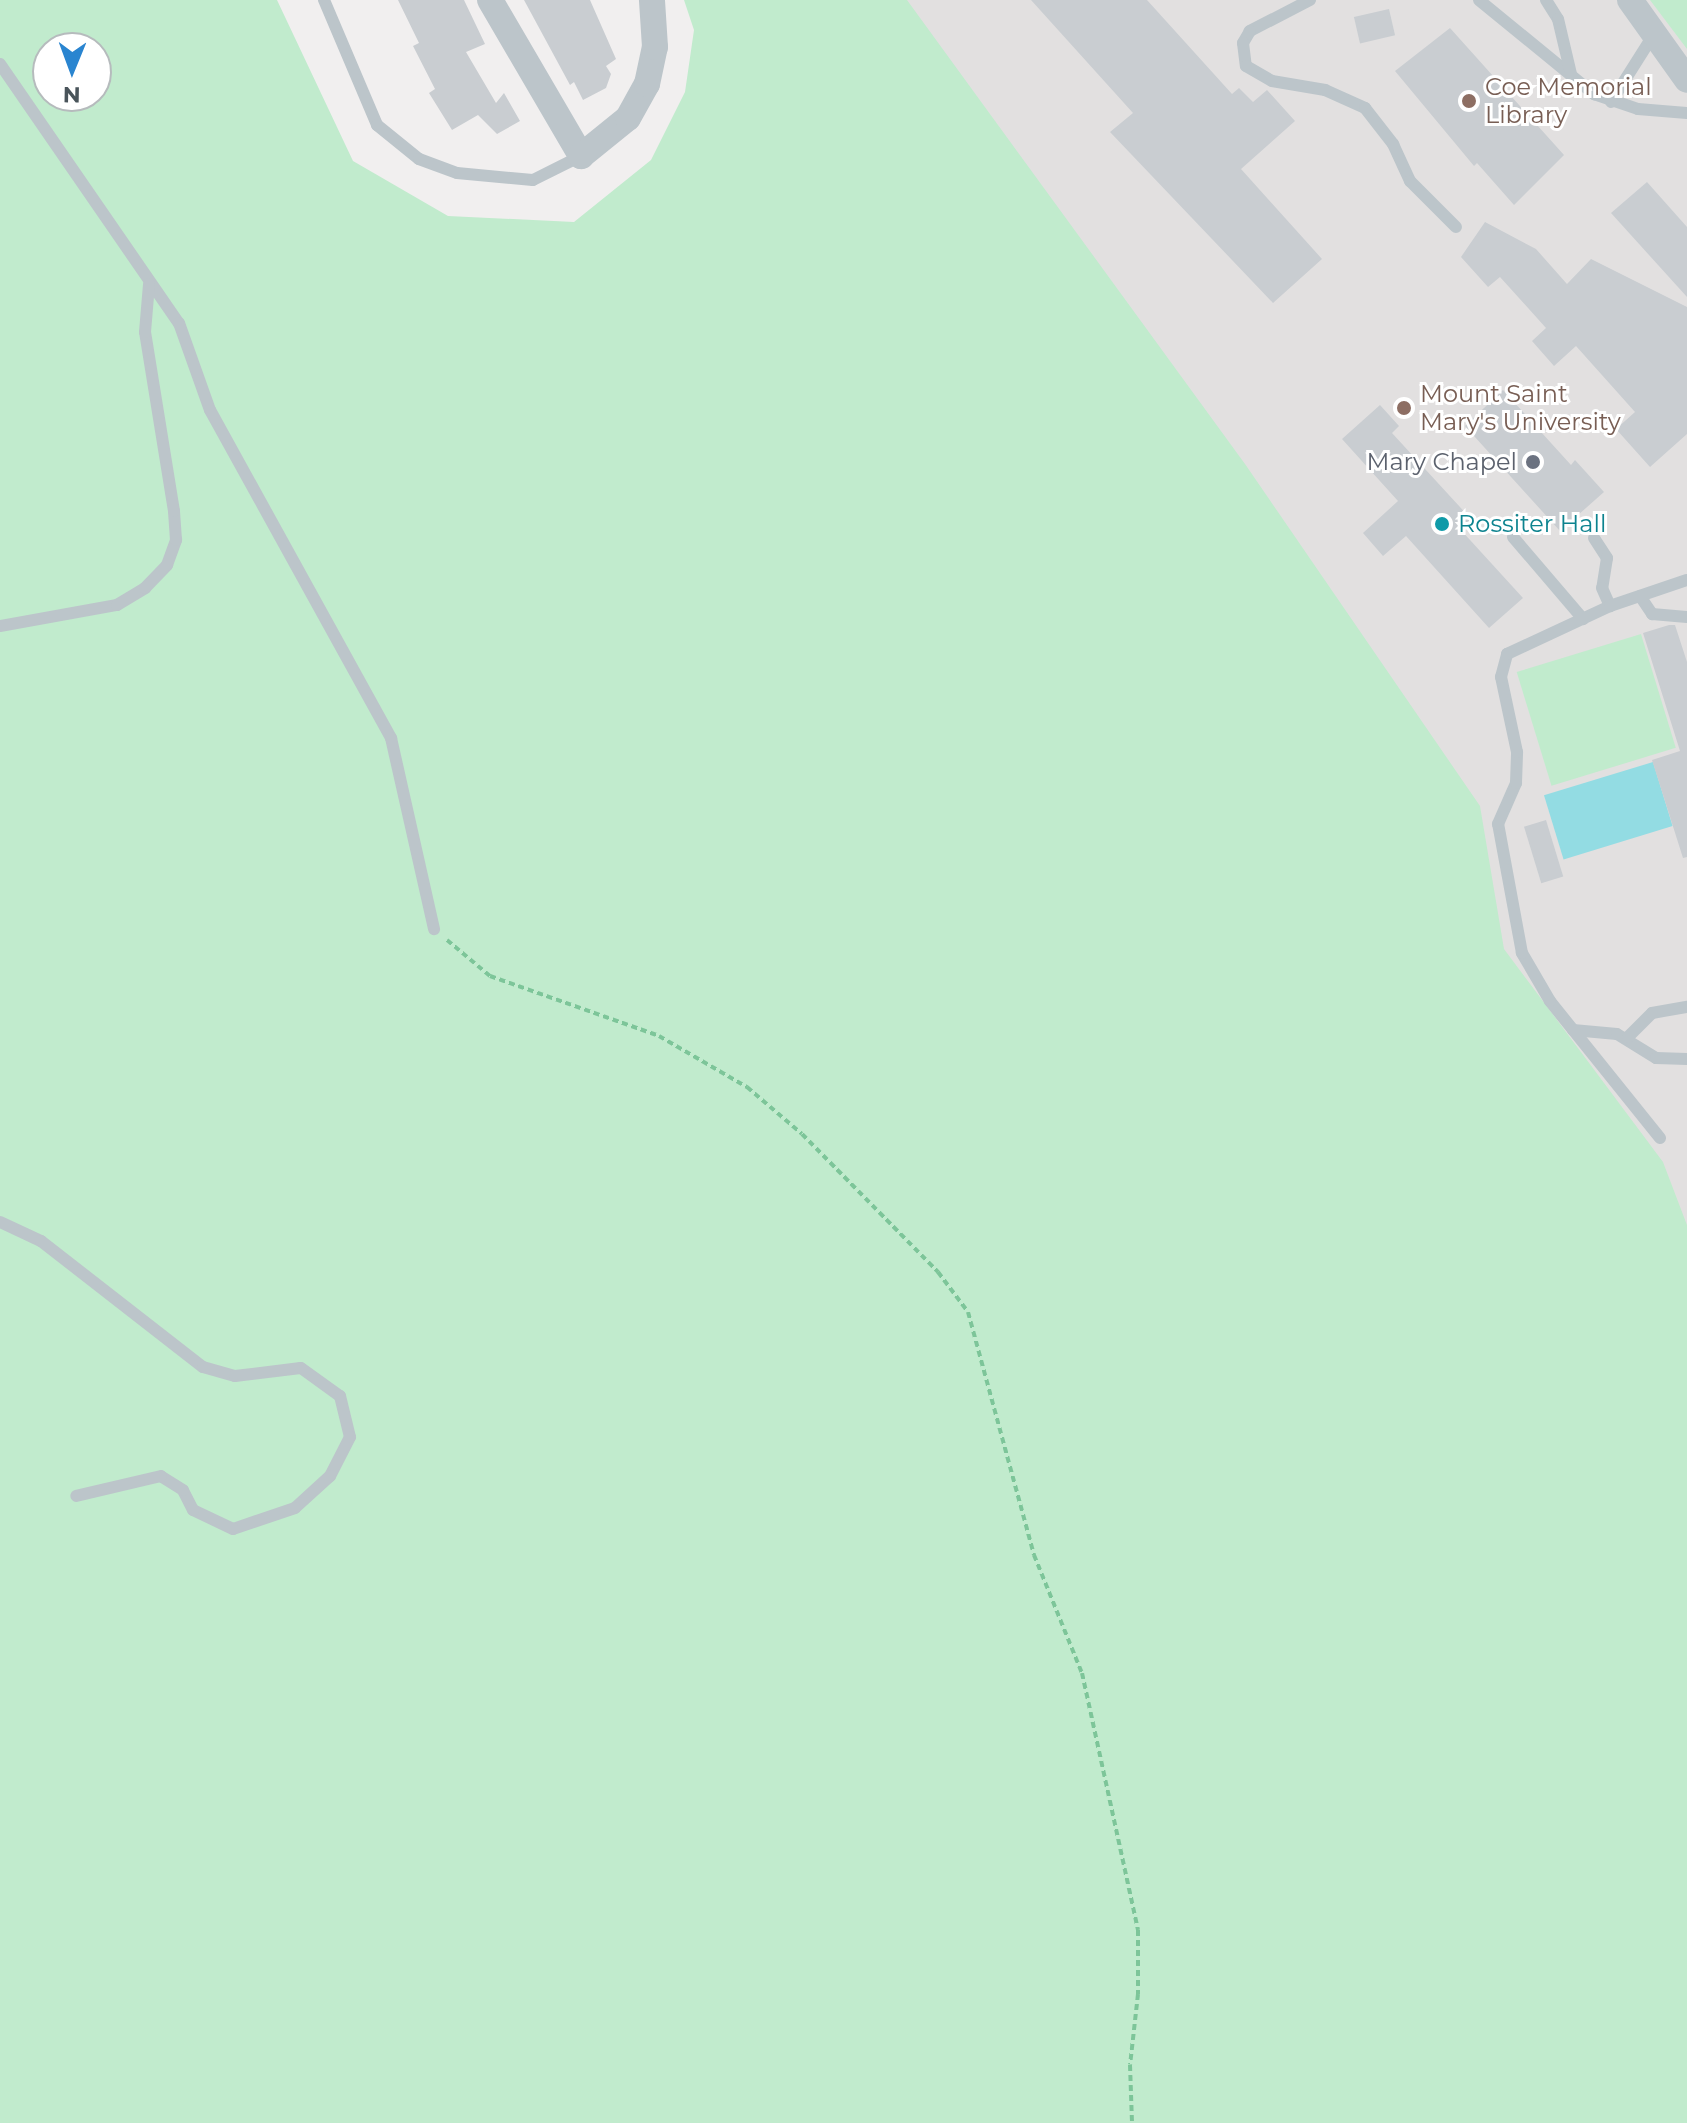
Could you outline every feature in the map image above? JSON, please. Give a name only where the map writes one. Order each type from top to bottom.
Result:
[{"type":"street","points":[[490,0],[581,156],[628,118],[647,84],[655,47],[652,0]]},
{"type":"street","points":[[1630,0],[1687,80]]},
{"type":"lane","points":[[324,0],[377,125],[419,159],[457,173],[533,180],[581,156]]},
{"type":"lane","points":[[1310,0],[1250,31],[1243,43],[1246,66],[1272,81],[1335,93],[1365,108],[1393,144],[1410,181],[1456,227]]},
{"type":"lane","points":[[1479,0],[1572,78],[1611,102],[1687,113]]},
{"type":"lane","points":[[1546,0],[1558,19],[1572,78]]},
{"type":"lane","points":[[1611,102],[1654,34]]},
{"type":"lane","points":[[0,64],[149,284],[179,323],[210,410],[391,738],[434,929]]},
{"type":"lane","points":[[0,626],[117,605],[145,588],[167,565],[176,540],[145,332],[149,284]]},
{"type":"lane","points":[[1513,537],[1583,619]]},
{"type":"lane","points":[[1594,538],[1607,558],[1602,588],[1610,606]]},
{"type":"lane","points":[[1660,1138],[1573,1030],[1522,953],[1498,824],[1516,783],[1517,752],[1501,677],[1507,654],[1610,606],[1687,580]]},
{"type":"lane","points":[[1640,596],[1652,614],[1687,617]]},
{"type":"lane","points":[[1628,1037],[1652,1013],[1687,1007]]},
{"type":"lane","points":[[1573,1030],[1628,1037],[1656,1058],[1687,1059]]},
{"type":"lane","points":[[0,1222],[41,1241],[203,1367],[235,1376],[301,1368],[340,1396],[350,1437],[330,1476],[295,1508],[233,1529],[193,1510],[183,1490],[161,1476],[76,1496]]},
{"type":"path","points":[[434,929],[490,976],[659,1036],[747,1087],[802,1134],[938,1272],[968,1312],[1034,1555],[1082,1673],[1138,1930],[1132,2123]]},
{"type":"shaded area","name":"Mount Saint Mary's University","points":[[832,0],[1687,0],[1687,1252]]},
{"type":"green space","points":[[0,0],[277,0],[353,161],[448,216],[574,222],[651,160],[685,92],[694,30],[684,0],[907,0],[1245,464],[1480,806],[1504,949],[1663,1162],[1687,1225],[1687,2123],[0,2123]]},
{"type":"green space","points":[[1650,0],[1687,0],[1687,49]]},
{"type":"green space","points":[[1641,634],[1676,748],[1551,786],[1517,672]]},
{"type":"water","points":[[1653,762],[1673,826],[1564,859],[1544,795]]},
{"type":"building","points":[[398,0],[464,0],[485,44],[466,52],[496,103],[504,93],[520,121],[497,134],[478,115],[452,130],[429,93],[435,89],[413,46],[419,43]]},
{"type":"building","points":[[524,0],[590,0],[616,59],[606,66],[611,74],[606,88],[583,100],[574,82],[570,85]]},
{"type":"building","points":[[1031,0],[1147,0],[1232,94],[1239,88],[1253,102],[1267,90],[1295,121],[1241,169],[1322,259],[1273,303],[1110,132],[1133,113]]},
{"type":"building","points":[[1389,9],[1395,35],[1360,43],[1354,17]]},
{"type":"building","name":"Coe Memorial Library","points":[[1450,28],[1564,155],[1514,205],[1477,163],[1474,166],[1395,71]]},
{"type":"building","points":[[1647,182],[1687,227],[1687,297],[1611,213]]},
{"type":"building","points":[[1485,222],[1536,249],[1567,284],[1591,259],[1687,307],[1687,434],[1650,467],[1616,429],[1635,412],[1576,346],[1554,366],[1532,341],[1546,328],[1500,277],[1488,287],[1461,257]]},
{"type":"building","name":"Mary Chapel","points":[[1503,390],[1571,465],[1575,460],[1604,492],[1560,531],[1465,426]]},
{"type":"building","name":"Rossiter Hall","points":[[1380,405],[1399,426],[1392,433],[1471,519],[1460,529],[1523,598],[1489,628],[1406,536],[1383,556],[1363,533],[1398,501],[1342,439]]},
{"type":"building","points":[[1675,625],[1687,662],[1687,857],[1683,858],[1652,760],[1680,751],[1643,633]]},
{"type":"building","points":[[1546,820],[1563,876],[1541,883],[1524,827]]},
{"type":"place","name":"Coe Memorial Library","points":[[1469,101]]},
{"type":"place","name":"Mount Saint Mary's University","points":[[1404,408]]},
{"type":"place","name":"Mary Chapel","points":[[1533,462]]},
{"type":"place","name":"Rossiter Hall","points":[[1442,524]]}]
